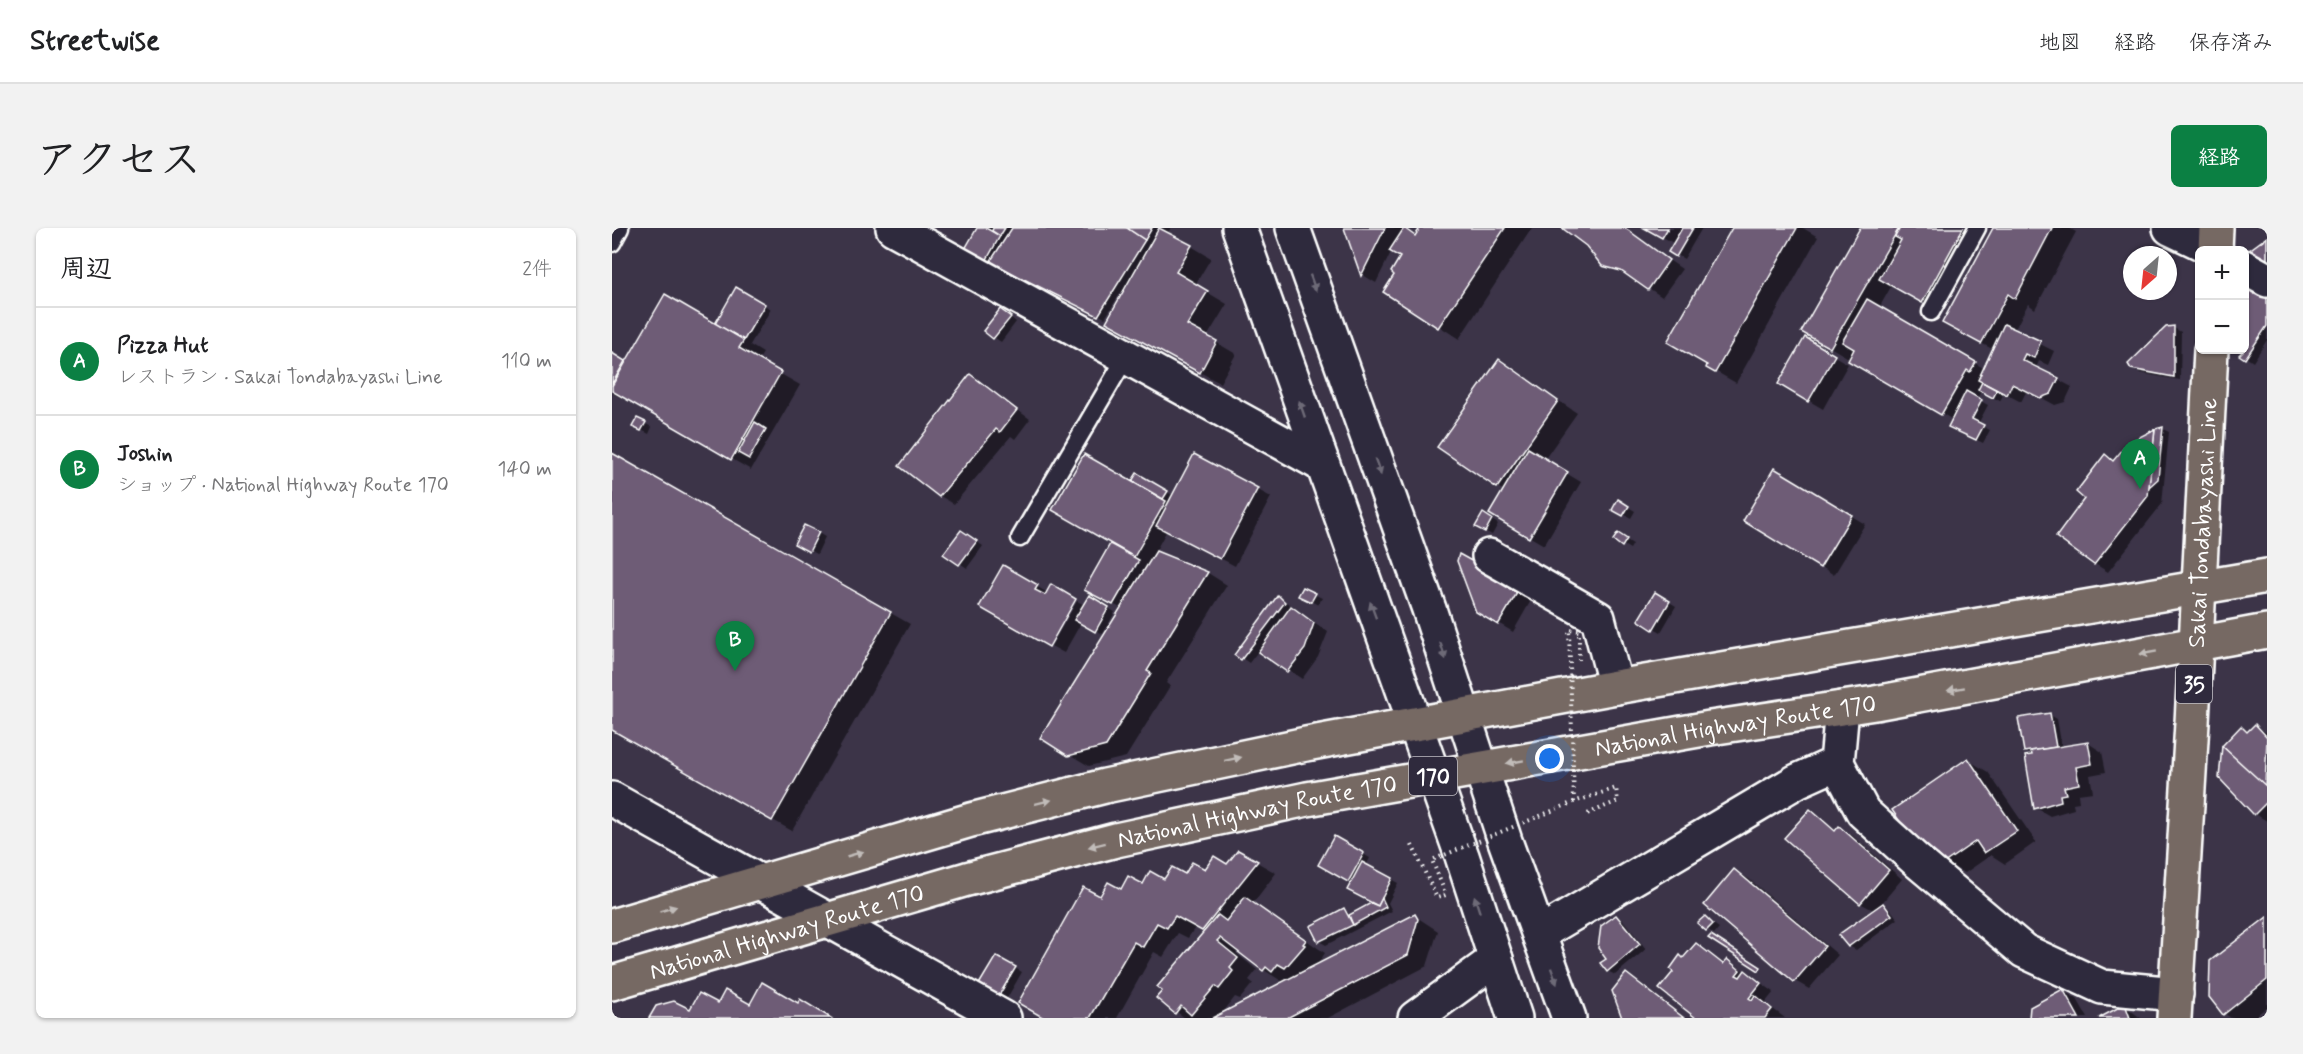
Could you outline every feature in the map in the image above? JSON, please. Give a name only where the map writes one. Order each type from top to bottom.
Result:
[{"type":"main road","name":"Sakai Tondabayashi Line","points":[[2175,1006],[2211,354]]},
{"type":"main road","name":"170","points":[[612,926],[971,820],[1105,786],[1414,724],[1616,687],[2267,576]]},
{"type":"main road","name":"National Highway Route 170","points":[[612,983],[967,879],[1116,840],[1307,799],[1842,708],[2267,631]]},
{"type":"street","points":[[893,228],[1321,464]]},
{"type":"street","points":[[1239,228],[1433,776],[1515,1018]]},
{"type":"street","points":[[1293,228],[1569,1018]]},
{"type":"street","points":[[2170,228],[2216,245]]},
{"type":"street","points":[[2249,270],[2267,280]]},
{"type":"street","points":[[1489,556],[1598,618],[1616,687]]},
{"type":"street","points":[[1842,708],[1837,763],[1863,812],[2024,951],[2102,987],[2175,1006]]},
{"type":"street","points":[[1539,934],[1797,781],[1837,763]]},
{"type":"street","points":[[612,799],[1004,1018]]},
{"type":"street","points":[[1415,1018],[1496,959]]},
{"type":"lane","points":[[612,243],[620,228]]},
{"type":"lane","points":[[1931,312],[1977,228]]},
{"type":"lane","points":[[1020,538],[1126,357]]},
{"type":"path","points":[[1574,802],[1569,630],[1579,631],[1579,660]]},
{"type":"path","points":[[1412,845],[1437,898],[1446,895],[1432,861],[1574,802],[1616,788],[1618,801],[1587,814]]},
{"type":"building","points":[[977,228],[986,228],[1000,236],[986,261],[965,249]]},
{"type":"building","points":[[993,228],[1005,228],[1000,236],[992,231]]},
{"type":"building","points":[[1012,228],[1127,228],[1145,240],[1098,316],[990,262]]},
{"type":"building","points":[[1127,228],[1152,228],[1145,240]]},
{"type":"building","points":[[1159,228],[1192,245],[1176,272],[1208,291],[1187,325],[1217,341],[1200,373],[1106,322]]},
{"type":"building","points":[[1344,228],[1385,228],[1361,276]]},
{"type":"building","points":[[1404,228],[1415,236],[1420,228],[1505,228],[1438,328],[1383,292],[1394,275],[1391,272],[1400,257],[1389,251]]},
{"type":"building","points":[[1562,228],[1625,228],[1669,260],[1648,290],[1621,271],[1602,266],[1586,246]]},
{"type":"building","points":[[1644,228],[1668,228],[1662,238]]},
{"type":"building","points":[[1682,228],[1693,228],[1676,257],[1668,252]]},
{"type":"building","points":[[1732,228],[1797,228],[1715,373],[1706,368],[1707,365],[1667,342]]},
{"type":"building","points":[[1860,228],[1899,228],[1830,348],[1801,332]]},
{"type":"building","points":[[1900,228],[1963,228],[1922,303],[1879,279],[1901,240],[1895,237]]},
{"type":"building","points":[[1993,228],[2052,228],[2015,299],[2008,294],[1981,344],[1942,323]]},
{"type":"building","points":[[2267,237],[2267,264],[2249,252]]},
{"type":"building","points":[[736,287],[765,304],[744,340],[715,324]]},
{"type":"building","points":[[2249,287],[2267,298],[2267,326],[2249,353]]},
{"type":"building","points":[[665,294],[744,340],[739,348],[781,372],[731,460],[612,391],[612,386]]},
{"type":"building","points":[[1867,299],[1976,362],[1970,372],[1967,370],[1941,415],[1848,361],[1854,349],[1842,342]]},
{"type":"building","points":[[1000,309],[1011,317],[993,339],[983,331]]},
{"type":"building","points":[[2004,324],[2041,341],[2034,358],[2025,354],[2022,360],[2059,378],[2051,394],[2040,398],[2012,384],[2007,395],[1978,380]]},
{"type":"building","points":[[2174,326],[2174,377],[2131,369],[2128,364],[2166,327]]},
{"type":"building","points":[[1805,337],[1835,355],[1808,402],[1778,384]]},
{"type":"building","points":[[612,353],[625,361],[612,384]]},
{"type":"building","points":[[2240,354],[2248,354],[2245,359]]},
{"type":"building","points":[[1499,359],[1558,401],[1497,488],[1437,447]]},
{"type":"building","points":[[970,374],[1017,410],[1000,432],[996,429],[939,497],[899,466]]},
{"type":"building","points":[[1982,382],[1997,390],[1993,398],[1978,390]]},
{"type":"building","points":[[1966,391],[1982,400],[1972,419],[1984,425],[1976,440],[1948,427]]},
{"type":"building","points":[[637,418],[646,422],[641,431],[632,427]]},
{"type":"building","points":[[755,422],[766,429],[749,459],[738,453]]},
{"type":"building","points":[[2163,427],[2158,479],[2149,487],[2155,429]]},
{"type":"building","points":[[2155,429],[2148,496],[2094,565],[2056,537],[2084,499],[2076,492],[2105,454],[2113,461],[2128,443]]},
{"type":"building","points":[[1528,448],[1568,472],[1529,538],[1489,514]]},
{"type":"building","points":[[612,453],[891,612],[772,821],[612,730]]},
{"type":"building","points":[[1084,454],[1166,501],[1134,557],[1052,510]]},
{"type":"building","points":[[1194,454],[1258,488],[1220,559],[1156,526]]},
{"type":"building","points":[[1774,468],[1852,515],[1820,568],[1743,521]]},
{"type":"building","points":[[1137,473],[1168,491],[1163,499],[1132,481]]},
{"type":"building","points":[[1618,499],[1629,506],[1623,516],[1612,510]]},
{"type":"building","points":[[1483,513],[1492,519],[1485,532],[1475,527]]},
{"type":"building","points":[[804,525],[819,532],[809,552],[794,544]]},
{"type":"building","points":[[961,530],[977,541],[959,565],[943,554]]},
{"type":"building","points":[[1618,533],[1627,539],[1622,547],[1613,540]]},
{"type":"building","points":[[1110,544],[1139,560],[1113,605],[1084,590]]},
{"type":"building","points":[[1156,551],[1208,572],[1147,671],[1151,673],[1106,746],[1068,756],[1040,738]]},
{"type":"building","points":[[1459,554],[1520,588],[1498,625],[1476,612],[1457,561]]},
{"type":"building","points":[[1003,565],[1038,585],[1035,590],[1045,595],[1051,584],[1076,599],[1049,647],[979,607]]},
{"type":"building","points":[[1303,587],[1316,593],[1311,602],[1298,596]]},
{"type":"building","points":[[1655,592],[1670,601],[1653,630],[1638,620]]},
{"type":"building","points":[[1089,595],[1109,607],[1095,632],[1074,620]]},
{"type":"building","points":[[1278,595],[1285,602],[1241,660],[1234,655]]},
{"type":"building","points":[[1291,606],[1314,623],[1305,649],[1287,672],[1258,652]]},
{"type":"building","points":[[2050,713],[2056,747],[2024,752],[2018,718]]},
{"type":"building","points":[[2255,724],[2267,737],[2265,788],[2222,746],[2241,726],[2247,732]]},
{"type":"building","points":[[2088,742],[2092,764],[2076,767],[2079,784],[2064,787],[2066,794],[2060,795],[2061,801],[2034,809],[2025,756],[2032,755],[2031,751]]},
{"type":"building","points":[[2222,746],[2267,787],[2267,802],[2254,815],[2219,778]]},
{"type":"building","points":[[1968,758],[2017,831],[1984,853],[1976,841],[1944,863],[1938,855],[1933,859],[1919,839],[1914,842],[1892,810]]},
{"type":"building","points":[[1810,809],[1835,831],[1839,826],[1889,870],[1860,904],[1784,838]]},
{"type":"building","points":[[1334,836],[1364,853],[1348,882],[1318,865]]},
{"type":"building","points":[[1238,850],[1258,861],[1202,931],[1175,916],[1167,928],[1157,923],[1143,947],[1134,942],[1090,1018],[1044,1018],[1018,1003],[1083,887],[1100,896],[1108,882],[1121,889],[1128,876],[1143,884],[1150,871],[1164,879],[1172,867],[1185,874],[1192,862],[1205,869],[1214,856],[1227,864]]},
{"type":"building","points":[[1362,862],[1392,878],[1378,906],[1347,890]]},
{"type":"building","points":[[1734,869],[1825,946],[1794,982],[1704,905]]},
{"type":"building","points":[[1245,897],[1306,940],[1303,944],[1305,945],[1285,968],[1278,964],[1272,972],[1266,967],[1263,971],[1220,938],[1217,941],[1238,958],[1230,968],[1233,971],[1219,989],[1215,986],[1191,1015],[1181,1006],[1175,1014],[1156,998],[1162,991],[1157,987],[1218,915],[1226,921]]},
{"type":"building","points":[[1382,898],[1386,907],[1353,925],[1349,915],[1371,903],[1378,906]]},
{"type":"building","points":[[1883,903],[1892,915],[1848,947],[1838,935]]},
{"type":"building","points":[[1344,908],[1353,925],[1318,942],[1310,926]]},
{"type":"building","points":[[1415,914],[1418,919],[1408,955],[1287,1018],[1212,1018]]},
{"type":"building","points":[[1616,915],[1640,944],[1607,972],[1600,963],[1606,959],[1598,948],[1601,926]]},
{"type":"building","points":[[1705,916],[1713,924],[1706,931],[1697,923]]},
{"type":"building","points":[[2267,917],[2267,980],[2223,1015],[2209,997],[2210,961]]},
{"type":"building","points":[[1711,935],[1761,967],[1759,971],[1708,938]]},
{"type":"building","points":[[1696,943],[1723,964],[1727,959],[1740,970],[1736,975],[1740,977],[1745,970],[1761,983],[1749,998],[1752,1000],[1755,995],[1772,1009],[1765,1018],[1696,1018],[1659,989],[1673,972],[1670,969],[1680,955],[1683,958]]},
{"type":"building","points":[[996,956],[1016,967],[998,997],[978,986]]},
{"type":"building","points":[[1626,973],[1684,1018],[1622,1018],[1612,991]]},
{"type":"building","points":[[762,982],[798,1003],[800,999],[831,1018],[649,1018],[656,1006],[674,1001],[690,1009],[699,993],[718,1003],[725,990],[750,1004]]},
{"type":"building","points":[[2063,989],[2079,1018],[2029,1018],[2030,1007]]},
{"type":"building","points":[[2125,1004],[2130,1018],[2099,1018]]},
{"type":"place","name":"Pizza Hut","points":[[2140,489]]},
{"type":"place","name":"Joshin","points":[[735,671]]}]
